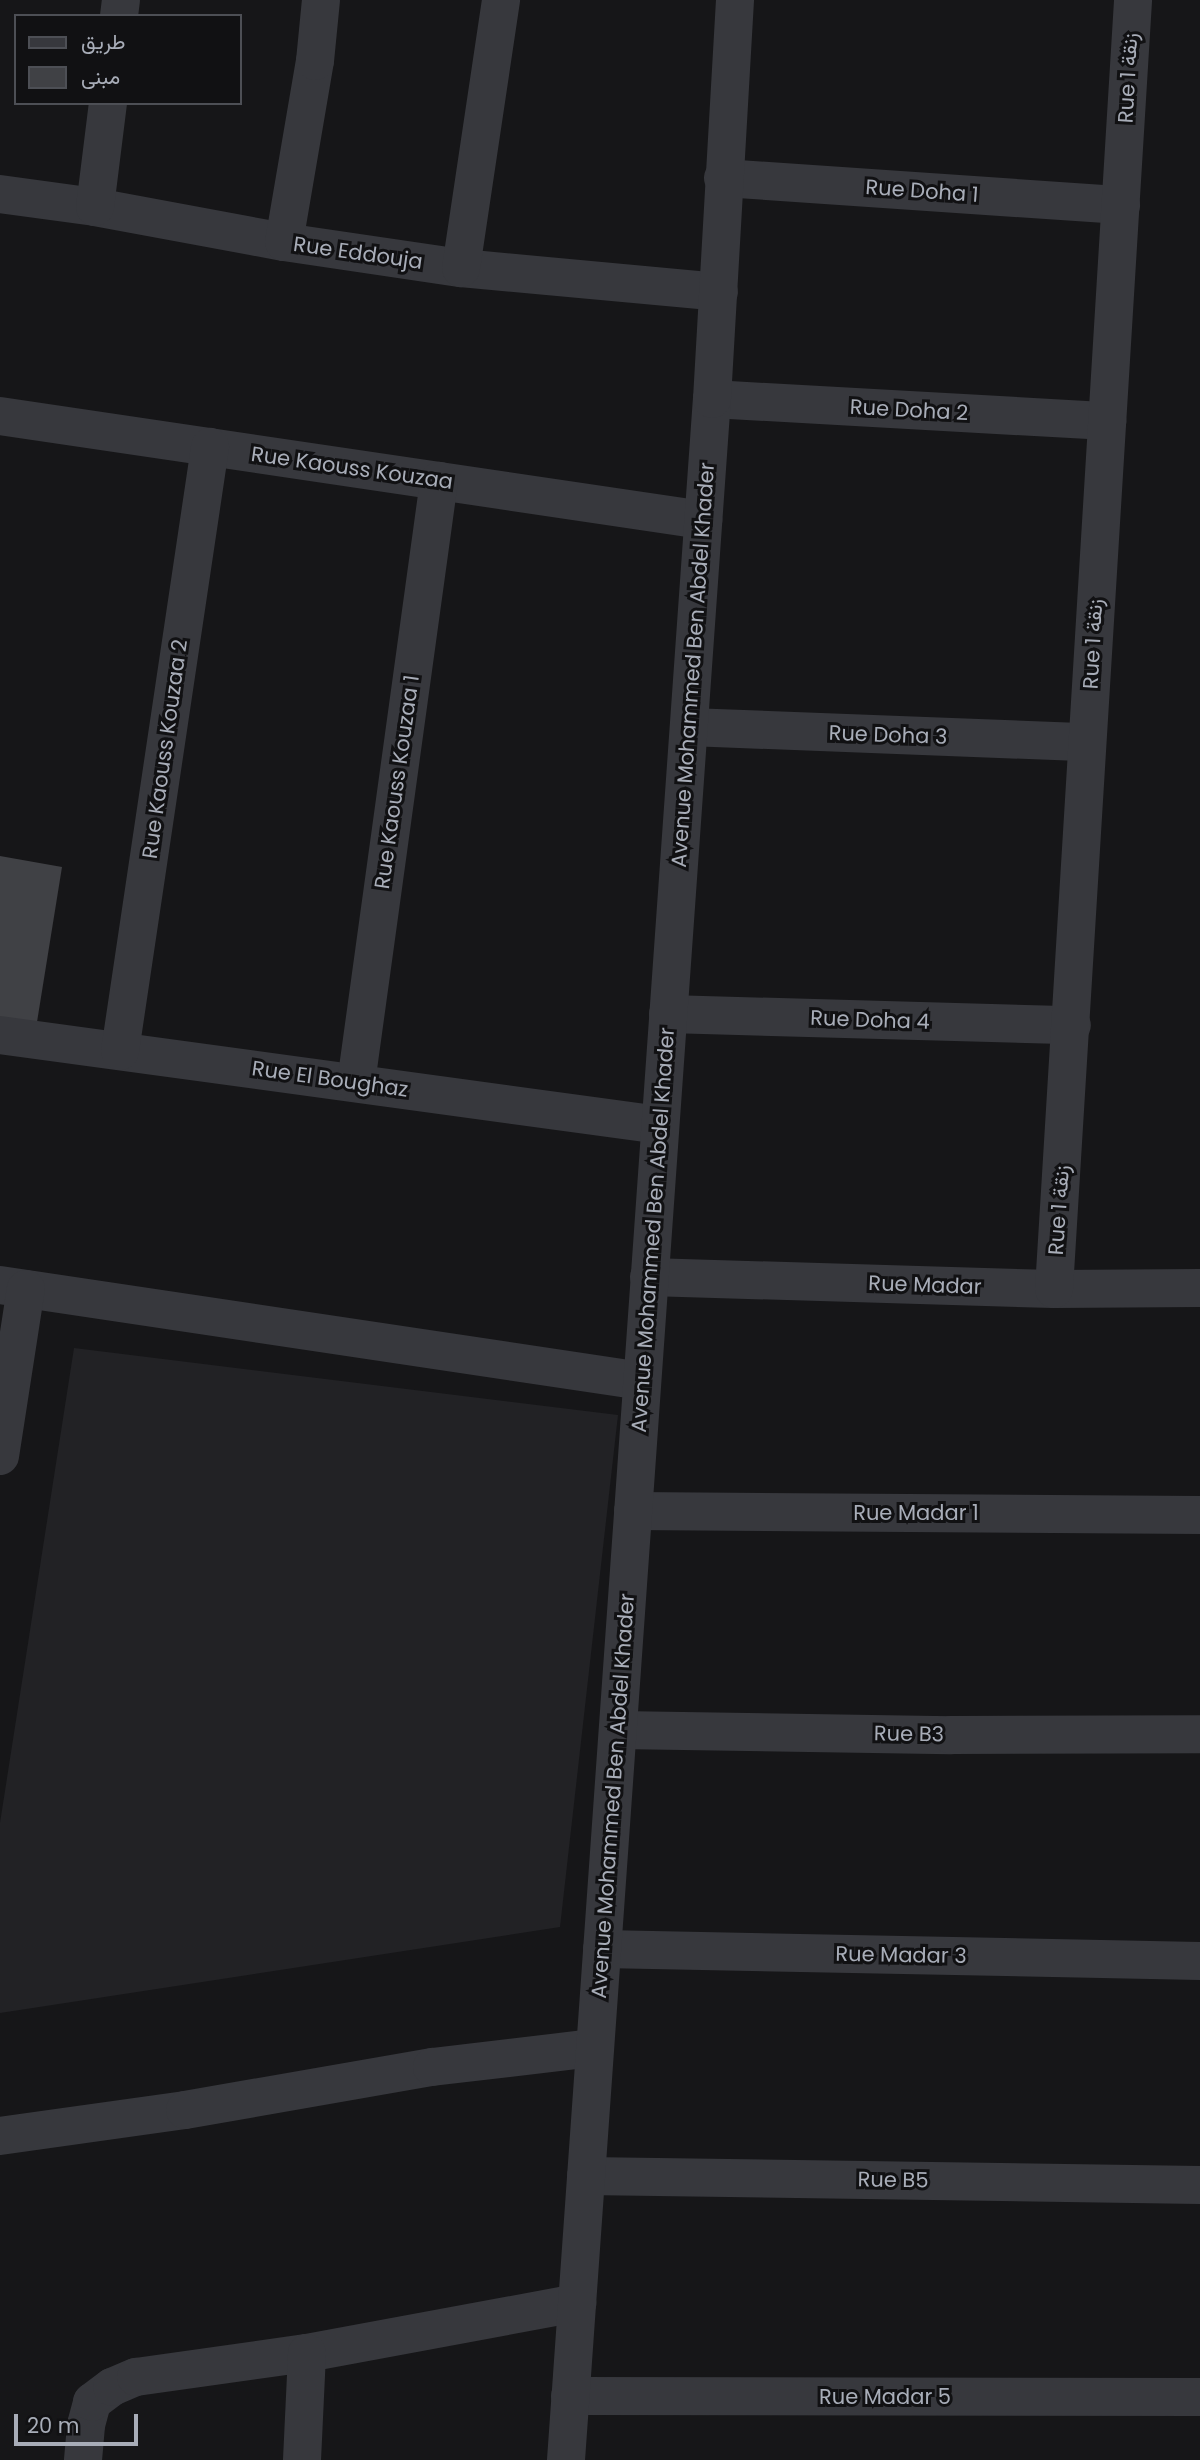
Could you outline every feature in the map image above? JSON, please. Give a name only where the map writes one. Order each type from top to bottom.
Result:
[{"type":"street","points":[[284,242],[316,61],[321,0]]},
{"type":"street","points":[[461,268],[501,0]]},
{"type":"street","name":"Avenue Mohammed Ben Abdel Khader","points":[[566,2460],[712,399],[735,0]]},
{"type":"street","name":"Rue 1 زنقة","points":[[1054,1289],[1133,0]]},
{"type":"street","points":[[95,207],[108,105]]},
{"type":"street","name":"Rue Doha 1","points":[[723,178],[1121,205]]},
{"type":"street","name":"Rue Eddouja","points":[[0,194],[95,207],[284,242],[461,268],[719,292]]},
{"type":"street","name":"Rue Doha 2","points":[[712,399],[1107,421]]},
{"type":"street","name":"Rue Kaouss Kouzaa","points":[[0,416],[703,520]]},
{"type":"street","name":"Rue Kaouss Kouzaa 2","points":[[120,1051],[210,447]]},
{"type":"street","name":"Rue Kaouss Kouzaa 1","points":[[356,1083],[439,481]]},
{"type":"street","name":"Rue Doha 3","points":[[688,727],[1087,742]]},
{"type":"street","name":"Rue Doha 4","points":[[668,1014],[1072,1025]]},
{"type":"street","name":"Rue El Boughaz","points":[[0,1034],[660,1125]]},
{"type":"street","name":"Rue Madar","points":[[649,1278],[1054,1289],[1200,1288]]},
{"type":"street","points":[[0,1456],[13,1287],[642,1381]]},
{"type":"street","name":"Rue Madar 1","points":[[633,1511],[1200,1515]]},
{"type":"street","name":"Rue B3","points":[[618,1730],[951,1735],[1200,1734]]},
{"type":"street","name":"Rue Madar 3","points":[[602,1949],[1200,1961]]},
{"type":"street","points":[[0,2136],[185,2110],[432,2067],[594,2048]]},
{"type":"street","name":"Rue B5","points":[[586,2176],[1200,2185]]},
{"type":"street","points":[[83,2460],[86,2425],[92,2402],[112,2387],[136,2377],[307,2353],[577,2303]]},
{"type":"street","points":[[302,2460],[307,2353]]},
{"type":"street","name":"Rue Madar 5","points":[[570,2396],[1200,2398]]},
{"type":"shaded area","points":[[74,1348],[618,1415],[560,1927],[0,2013],[0,1823]]},
{"type":"building","points":[[0,856],[62,867],[37,1022],[0,1017]]}]
